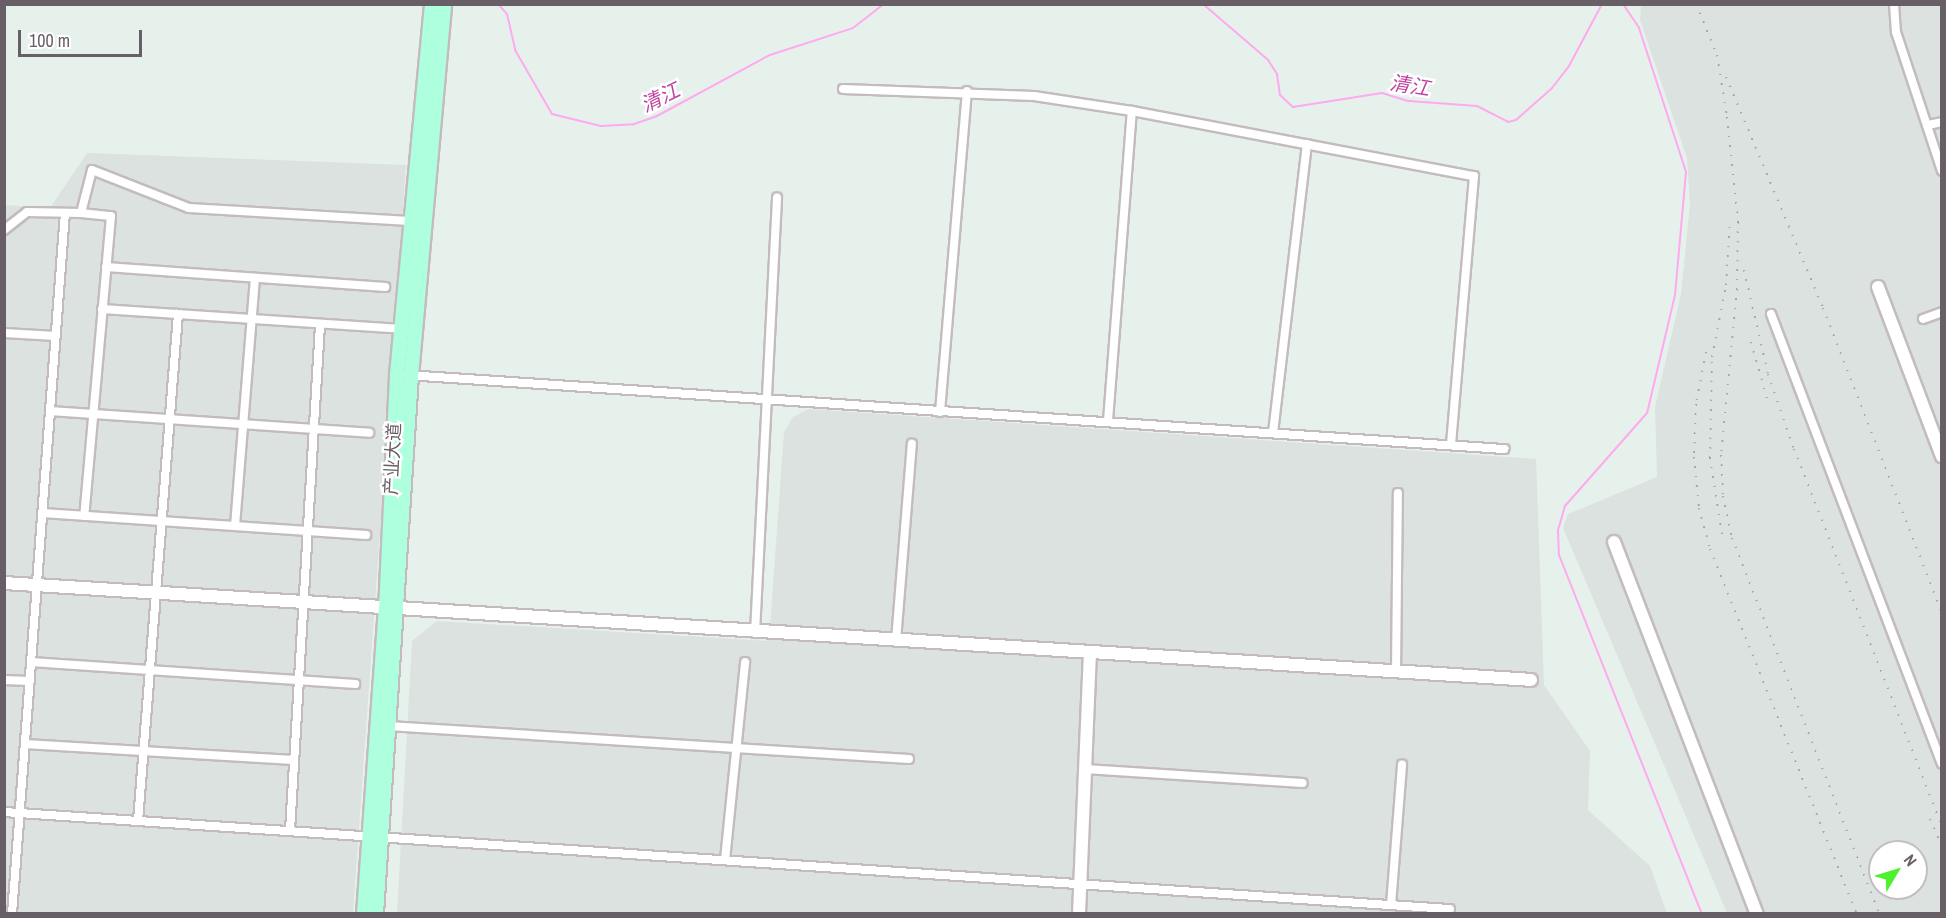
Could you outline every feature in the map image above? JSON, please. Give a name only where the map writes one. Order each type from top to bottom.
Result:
[{"type":"main road","name":"产业大道","points":[[404,375],[401,329],[432,4]]},
{"type":"main road","name":"产业大道","points":[[364,914],[388,726],[404,375],[444,4]]},
{"type":"main road","name":"产业大道","points":[[376,914],[374,837],[392,610]]},
{"type":"street","points":[[1894,4],[1896,32],[1928,125],[1941,171]]},
{"type":"street","points":[[843,89],[967,91],[1132,111],[1474,176],[1450,445]]},
{"type":"street","points":[[940,412],[967,91]]},
{"type":"street","points":[[1108,421],[1132,111]]},
{"type":"street","points":[[1928,125],[1941,122]]},
{"type":"street","points":[[1273,433],[1307,144]]},
{"type":"street","points":[[81,213],[92,170],[189,208],[410,221]]},
{"type":"street","points":[[755,633],[769,402],[777,198]]},
{"type":"street","points":[[4,230],[27,212],[111,216],[84,516]]},
{"type":"street","points":[[12,914],[65,213]]},
{"type":"street","points":[[106,267],[385,287]]},
{"type":"street","points":[[235,526],[255,278]]},
{"type":"street","points":[[1878,287],[1941,456]]},
{"type":"street","points":[[102,309],[401,329]]},
{"type":"street","points":[[1923,320],[1941,312]]},
{"type":"street","points":[[138,821],[178,314]]},
{"type":"street","points":[[1772,314],[1941,764]]},
{"type":"street","points":[[290,831],[320,324]]},
{"type":"street","points":[[4,333],[56,336]]},
{"type":"street","points":[[404,375],[769,402],[1108,421],[1505,449]]},
{"type":"street","points":[[50,411],[369,433]]},
{"type":"street","points":[[896,641],[912,444]]},
{"type":"street","points":[[1396,672],[1398,493]]},
{"type":"street","points":[[43,513],[366,535]]},
{"type":"street","points":[[1614,542],[1757,914]]},
{"type":"street","points":[[4,583],[392,610],[1531,680]]},
{"type":"street","points":[[1079,914],[1090,653]]},
{"type":"street","points":[[31,662],[355,684]]},
{"type":"street","points":[[725,860],[745,662]]},
{"type":"street","points":[[4,680],[30,681]]},
{"type":"street","points":[[388,726],[909,759]]},
{"type":"street","points":[[25,744],[294,760]]},
{"type":"street","points":[[1391,905],[1402,764]]},
{"type":"street","points":[[1085,769],[1303,783]]},
{"type":"street","points":[[4,812],[1450,909]]},
{"type":"shaded area","points":[[1641,5],[1941,5],[1941,913],[1727,913],[1563,528],[1568,514],[1657,477],[1655,407],[1681,294],[1690,204],[1687,158],[1640,20]]},
{"type":"shaded area","points":[[87,153],[406,165],[353,913],[5,913],[4,205],[50,208]]},
{"type":"shaded area","points":[[809,409],[1536,459],[1544,685],[1590,751],[1588,810],[1650,866],[1667,913],[397,914],[412,641],[437,621],[769,641],[784,432],[793,417]]},
{"type":"waterway","name":"清江","points":[[498,4],[507,14],[515,50],[552,114],[601,126],[634,124],[657,116],[770,55],[853,28],[884,4]]},
{"type":"waterway","name":"清江","points":[[1203,4],[1268,60],[1277,74],[1280,95],[1293,107],[1382,93],[1409,101],[1477,106],[1508,122],[1516,120],[1552,88],[1569,66],[1602,4]]},
{"type":"waterway","points":[[1623,4],[1639,28],[1686,172],[1675,295],[1647,413],[1565,506],[1558,530],[1559,555],[1702,914]]},
{"type":"railway","points":[[1696,4],[1717,55],[1727,117],[1738,222],[1737,289],[1721,455],[1723,496],[1732,538],[1879,914]]},
{"type":"railway","points":[[1726,77],[1823,308],[1942,614]]},
{"type":"railway","points":[[1722,534],[1710,458],[1712,357],[1726,285],[1730,219]]},
{"type":"railway","points":[[1744,270],[1768,374],[1794,449],[1942,827]]},
{"type":"railway","points":[[1751,342],[1768,402]]},
{"type":"railway","points":[[1706,352],[1696,404],[1694,457],[1699,508],[1710,549],[1857,914]]},
{"type":"railway","points":[[1930,819],[1942,847]]}]
